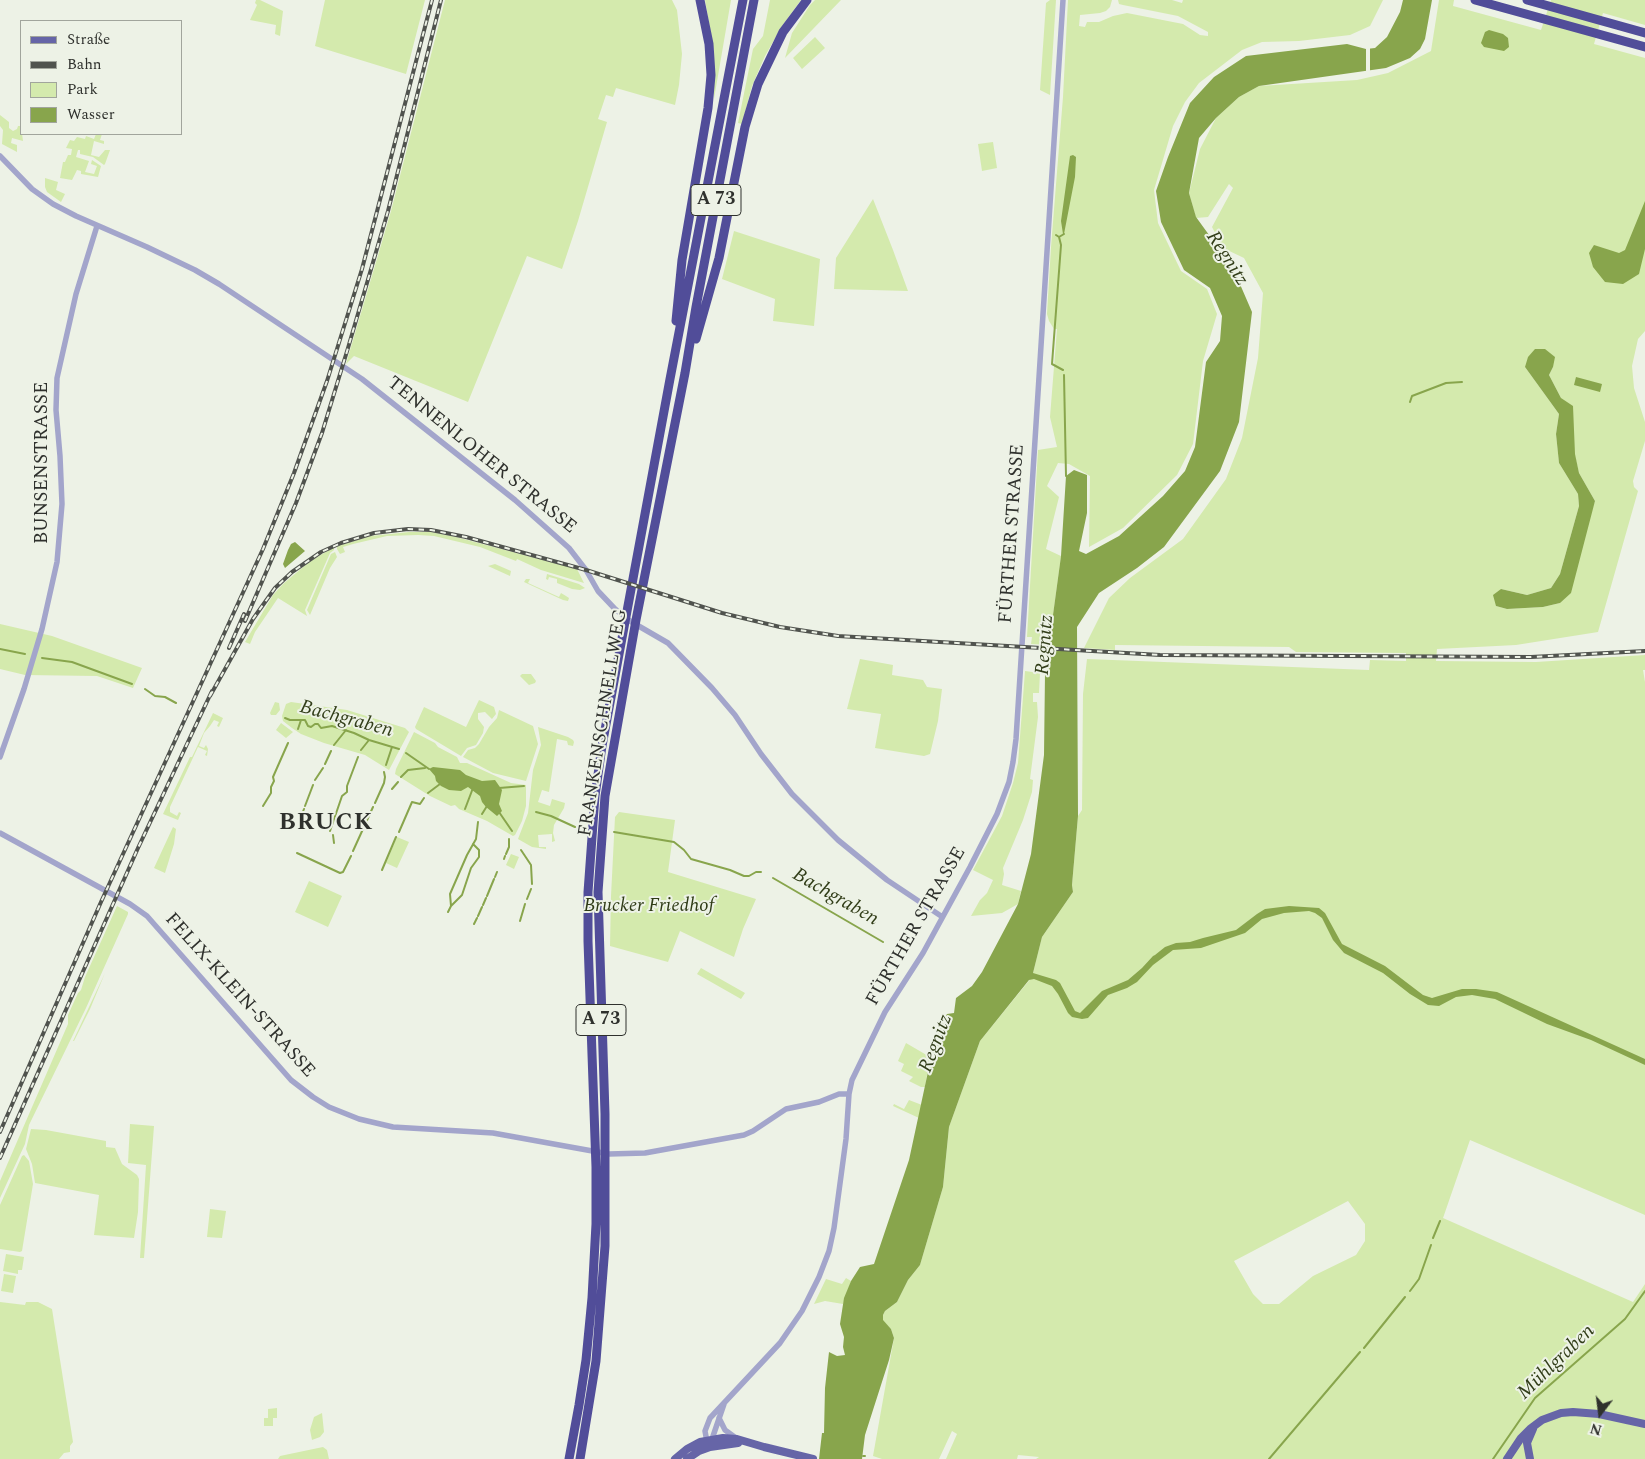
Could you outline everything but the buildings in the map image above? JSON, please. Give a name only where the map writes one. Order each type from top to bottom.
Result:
[{"type":"highway","points":[[670,379],[682,260],[708,108],[711,75],[709,44],[700,0]]},
{"type":"highway","points":[[733,48],[732,28],[737,0]]},
{"type":"highway","name":"FRANKENSCHNELLWEG","points":[[569,1459],[587,1350],[596,1224],[596,1167],[588,941],[588,892],[593,814],[602,746],[743,0]]},
{"type":"highway","name":"FRANKENSCHNELLWEG","points":[[580,1459],[596,1362],[606,1246],[605,1114],[598,892],[605,796],[638,610],[685,373],[754,0]]},
{"type":"highway","points":[[685,373],[719,258],[745,127],[754,97],[783,32],[807,0]]},
{"type":"highway","points":[[1476,0],[1645,47]]},
{"type":"highway","points":[[1527,0],[1645,33]]},
{"type":"main road","points":[[1507,1459],[1521,1438],[1536,1425],[1551,1416],[1573,1412],[1599,1414],[1645,1424]]},
{"type":"main road","points":[[1530,1459],[1527,1443],[1536,1425]]},
{"type":"main road","points":[[675,1459],[687,1449],[709,1442],[737,1439],[813,1459]]},
{"type":"main road","points":[[687,1459],[709,1442],[750,1443]]},
{"type":"street","name":"FÜRTHER STRASSE","points":[[709,1442],[705,1432],[707,1423],[714,1412],[785,1337],[807,1302],[819,1277],[829,1251],[834,1228],[846,1139],[848,1094],[854,1074],[885,1012],[923,953],[997,814],[1009,782],[1013,762],[1063,0]]},
{"type":"street","name":"TENNENLOHER STRASSE","points":[[0,156],[18,176],[40,194],[69,212],[196,270],[229,290],[357,376],[480,473],[559,538],[577,557],[598,591],[615,609],[630,621],[668,643],[724,702],[760,754],[792,794],[838,840],[887,880],[941,916]]},
{"type":"street","name":"BUNSENSTRASSE","points":[[0,757],[21,698],[40,634],[57,562],[62,504],[56,410],[58,372],[76,294],[98,226]]},
{"type":"street","name":"FELIX-KLEIN-STRASSE","points":[[0,834],[130,904],[147,916],[286,1074],[304,1090],[329,1107],[359,1119],[382,1125],[407,1128],[475,1130],[580,1149],[621,1154],[645,1153],[736,1137],[753,1131],[786,1109],[818,1102],[839,1094],[848,1094]]},
{"type":"street","name":"FÜRTHER STRASSE","points":[[709,1442],[725,1402]]},
{"type":"street","points":[[719,1418],[725,1430],[737,1439]]},
{"type":"green space","points":[[256,0],[260,0],[283,11],[280,36],[275,34],[276,25],[250,20],[257,5],[255,3]]},
{"type":"green space","points":[[325,0],[425,0],[406,74],[315,46]]},
{"type":"green space","points":[[445,0],[672,0],[677,10],[682,54],[675,105],[616,88],[613,97],[606,95],[598,119],[607,122],[562,269],[527,256],[468,402],[354,356],[346,364],[391,211]]},
{"type":"green space","points":[[705,0],[731,0],[714,99],[714,52]]},
{"type":"green space","points":[[770,0],[801,0],[782,26],[765,56],[752,86],[742,124],[738,123],[753,49],[763,36]]},
{"type":"green space","points":[[815,0],[841,0],[785,58],[792,33]]},
{"type":"green space","points":[[1050,0],[1056,0],[1050,95],[1040,90],[1046,3]]},
{"type":"green space","points":[[1068,0],[1112,0],[1110,7],[1106,11],[1080,15],[1079,26],[1085,27],[1087,22],[1099,22],[1127,13],[1183,24],[1200,35],[1208,36],[1208,32],[1178,16],[1119,4],[1118,0],[1172,0],[1182,3],[1183,0],[1383,0],[1370,26],[1350,35],[1299,41],[1262,42],[1242,50],[1199,83],[1185,102],[1173,126],[1154,190],[1158,223],[1181,271],[1207,289],[1217,314],[1203,361],[1193,444],[1177,475],[1123,528],[1089,547],[1090,476],[1069,464],[1058,463],[1047,486],[1059,497],[1046,549],[1061,556],[1049,645],[1031,644],[1032,637],[1027,637],[1038,450],[1057,447],[1050,417],[1057,329],[1054,329],[1047,314]]},
{"type":"green space","points":[[1439,0],[1454,0],[1453,6],[1541,30],[1551,0],[1645,0],[1645,25],[1603,13],[1594,44],[1645,58],[1645,331],[1638,339],[1632,366],[1634,388],[1645,422],[1645,441],[1633,481],[1634,487],[1638,491],[1598,632],[1516,645],[1437,649],[1436,661],[1536,662],[1645,655],[1645,670],[1643,670],[1645,682],[1645,1215],[1470,1140],[1443,1218],[1633,1302],[1645,1284],[1645,1459],[1036,1459],[1039,1457],[1018,1455],[1017,1459],[946,1459],[957,1434],[952,1431],[939,1459],[882,1459],[873,1456],[894,1338],[891,1329],[883,1321],[883,1315],[885,1311],[897,1302],[908,1280],[920,1265],[943,1187],[949,1127],[980,1041],[1032,977],[1042,937],[1073,892],[1078,816],[1082,810],[1083,694],[1087,659],[1369,670],[1370,660],[1406,661],[1406,653],[1296,652],[1289,647],[1115,645],[1115,650],[1084,648],[1109,598],[1130,578],[1183,539],[1226,479],[1242,438],[1258,358],[1263,293],[1244,258],[1223,248],[1212,227],[1233,188],[1229,184],[1208,217],[1196,218],[1189,193],[1200,149],[1216,118],[1239,97],[1259,86],[1357,80],[1388,73],[1431,51]],"holes":[[[1525,367],[1553,367],[1549,375],[1561,398],[1579,473],[1595,501],[1560,603],[1543,607],[1507,609],[1496,606],[1501,589],[1527,595],[1551,588],[1560,574],[1579,506],[1578,494],[1559,463],[1556,434],[1559,414]],[[1348,1201],[1365,1224],[1365,1241],[1356,1255],[1313,1276],[1279,1304],[1263,1304],[1253,1294],[1234,1261]]]},
{"type":"green space","points":[[815,37],[825,48],[802,69],[793,58]]},
{"type":"green space","points":[[0,115],[9,122],[9,128],[13,131],[20,126],[20,135],[22,135],[23,141],[12,138],[11,143],[17,145],[17,152],[2,144],[3,130],[0,126]]},
{"type":"green space","points":[[96,135],[102,135],[100,140],[104,141],[104,144],[94,141],[91,155],[99,157],[105,150],[110,150],[104,165],[93,157],[80,154],[80,150],[78,150],[76,157],[89,161],[85,172],[94,174],[97,166],[91,164],[92,160],[101,166],[98,177],[81,174],[81,171],[77,170],[72,180],[60,178],[63,162],[65,162],[68,155],[71,155],[72,149],[66,148],[70,140],[74,141],[77,137],[85,139],[86,136],[94,139]]},
{"type":"green space","points":[[993,142],[997,168],[982,171],[978,144]]},
{"type":"green space","points":[[45,178],[58,182],[56,190],[65,194],[61,202],[47,192]]},
{"type":"green space","points":[[873,199],[908,291],[834,289],[836,258]]},
{"type":"green space","points":[[734,231],[820,259],[814,326],[773,321],[775,299],[722,279]]},
{"type":"green space","points":[[431,532],[456,537],[577,569],[584,583],[541,570],[517,559],[516,561],[480,547],[434,536],[387,536],[343,547],[345,552],[340,554],[337,549],[337,546],[370,536]]},
{"type":"green space","points":[[334,547],[305,610],[307,616],[278,598],[255,632],[250,644],[245,642],[273,595],[283,584],[309,562]]},
{"type":"green space","points":[[335,552],[337,557],[330,568],[310,615],[307,610],[331,554]]},
{"type":"green space","points":[[495,564],[511,571],[510,576],[488,566]]},
{"type":"green space","points":[[547,574],[579,584],[585,588],[580,590],[572,589],[557,583],[557,579],[549,577],[548,580],[546,579]]},
{"type":"green space","points":[[526,579],[530,579],[528,583],[559,597],[561,593],[569,598],[568,601],[524,582]]},
{"type":"green space","points":[[0,624],[52,636],[142,668],[133,688],[97,676],[25,675],[0,669]]},
{"type":"green space","points":[[860,659],[893,665],[892,675],[923,680],[927,687],[942,689],[938,721],[930,754],[924,756],[875,748],[881,714],[847,709]]},
{"type":"green space","points":[[1025,671],[1040,673],[1039,693],[1033,693],[1033,702],[1037,702],[1038,717],[1030,779],[1033,780],[1032,792],[1023,820],[1003,868],[1002,885],[1021,891],[1018,904],[1002,913],[971,916],[980,900],[987,893],[993,880],[973,870],[1002,816],[1013,783],[1018,763]]},
{"type":"green space","points":[[522,674],[531,674],[536,681],[535,683],[529,685],[520,676]]},
{"type":"green space","points":[[479,700],[494,707],[496,714],[492,719],[485,712],[478,713],[478,719],[484,727],[483,733],[476,745],[467,748],[461,756],[415,727],[424,707],[466,727]]},
{"type":"green space","points":[[275,702],[279,703],[280,710],[276,715],[271,715],[270,713]]},
{"type":"green space","points":[[291,702],[347,710],[405,728],[409,732],[389,770],[365,755],[324,743],[301,734],[292,728],[283,721],[282,716],[286,704]]},
{"type":"green space","points":[[499,710],[533,726],[538,744],[526,781],[493,773],[463,757],[468,750],[475,748],[479,744],[497,718]]},
{"type":"green space","points":[[213,713],[223,718],[219,727],[217,726],[219,722],[214,720],[204,733],[199,746],[204,748],[206,745],[208,749],[207,756],[205,755],[207,751],[198,747],[170,807],[170,812],[177,816],[179,812],[181,813],[178,820],[163,814],[190,757],[192,757]]},
{"type":"green space","points":[[281,723],[293,732],[286,738],[276,730]]},
{"type":"green space","points":[[538,727],[568,737],[574,742],[573,746],[568,745],[567,741],[557,739],[549,792],[542,790],[538,802],[550,806],[552,799],[565,803],[554,825],[555,841],[552,842],[552,834],[538,835],[539,847],[546,847],[546,849],[532,847],[518,839],[528,813],[533,770],[541,745]]},
{"type":"green space","points":[[414,732],[457,757],[460,763],[467,763],[511,783],[526,785],[526,806],[522,821],[515,835],[513,836],[487,821],[459,809],[455,805],[451,806],[430,796],[395,774]]},
{"type":"green space","name":"Brucker Friedhof","points":[[619,812],[675,820],[668,872],[756,899],[743,929],[734,957],[680,931],[668,962],[610,946],[615,817]]},
{"type":"green space","points":[[173,827],[176,829],[174,844],[165,873],[154,868]]},
{"type":"green space","points":[[397,837],[409,842],[397,868],[386,863]]},
{"type":"green space","points":[[511,854],[519,857],[514,869],[506,865]]},
{"type":"green space","points":[[309,881],[342,896],[328,927],[295,912]]},
{"type":"green space","points":[[117,906],[128,912],[128,914],[86,1008],[29,1125],[25,1144],[0,1198],[0,1181],[68,1024],[68,1015],[81,990]]},
{"type":"green space","points":[[701,968],[745,993],[741,999],[697,974]]},
{"type":"green space","points":[[105,973],[90,1009],[73,1041]]},
{"type":"green space","points":[[906,1043],[930,1057],[925,1087],[909,1081],[913,1077],[901,1071],[904,1064],[898,1061]]},
{"type":"green space","points":[[909,1100],[922,1105],[919,1118],[893,1106],[894,1104],[904,1109]]},
{"type":"green space","points":[[130,1124],[154,1126],[144,1258],[140,1258],[146,1165],[128,1163]]},
{"type":"green space","points":[[31,1129],[106,1141],[106,1147],[115,1148],[122,1164],[137,1175],[139,1179],[138,1212],[134,1238],[94,1235],[99,1195],[35,1183],[32,1164],[26,1149]]},
{"type":"green space","points":[[24,1155],[29,1161],[33,1184],[22,1251],[20,1252],[0,1249],[0,1205]]},
{"type":"green space","points":[[210,1209],[226,1211],[222,1238],[207,1237]]},
{"type":"green space","points":[[6,1254],[24,1257],[22,1270],[18,1270],[18,1274],[3,1271]]},
{"type":"green space","points":[[4,1274],[16,1276],[13,1293],[1,1291]]},
{"type":"green space","points":[[846,1278],[851,1281],[843,1304],[825,1301],[814,1304],[826,1279],[842,1284]]},
{"type":"green space","points":[[0,1302],[25,1305],[26,1302],[38,1302],[52,1309],[73,1442],[70,1446],[70,1452],[64,1453],[59,1459],[0,1459]]},
{"type":"green space","points":[[277,1408],[277,1418],[273,1418],[273,1426],[264,1426],[264,1418],[268,1418],[268,1409]]},
{"type":"green space","points":[[322,1413],[324,1432],[320,1437],[312,1440],[310,1430],[314,1417]]},
{"type":"green space","points":[[323,1447],[327,1450],[329,1459],[278,1459],[280,1456]]},
{"type":"water","name":"Regnitz","points":[[1403,0],[1432,0],[1425,39],[1420,49],[1410,58],[1386,68],[1259,86],[1239,97],[1216,118],[1199,138],[1189,193],[1196,217],[1233,268],[1252,312],[1239,422],[1220,471],[1164,547],[1137,568],[1099,593],[1077,627],[1078,816],[1073,892],[1042,937],[1033,973],[1060,983],[1075,1011],[1080,1013],[1102,991],[1128,980],[1165,947],[1236,930],[1265,909],[1289,906],[1319,908],[1325,913],[1342,944],[1385,966],[1423,995],[1432,998],[1462,989],[1497,992],[1645,1059],[1645,1065],[1591,1040],[1547,1024],[1495,999],[1472,995],[1456,997],[1439,1006],[1428,1005],[1383,973],[1344,953],[1333,940],[1322,918],[1309,911],[1284,913],[1262,919],[1245,933],[1201,948],[1173,950],[1153,965],[1137,982],[1108,995],[1088,1018],[1072,1017],[1052,986],[1034,979],[1029,980],[980,1041],[949,1127],[943,1187],[920,1265],[908,1280],[897,1302],[885,1311],[883,1315],[883,1320],[891,1329],[894,1338],[889,1360],[865,1435],[862,1459],[819,1459],[822,1433],[824,1433],[825,1388],[829,1352],[837,1356],[845,1355],[843,1347],[844,1337],[840,1324],[844,1298],[851,1281],[860,1267],[874,1264],[909,1160],[937,1030],[947,1014],[954,1013],[956,998],[972,986],[982,972],[1018,904],[1031,854],[1044,755],[1045,674],[1061,556],[1066,476],[1074,470],[1087,475],[1087,513],[1079,551],[1086,554],[1119,536],[1163,496],[1185,471],[1195,447],[1206,362],[1220,341],[1222,316],[1210,288],[1184,270],[1161,222],[1156,191],[1168,157],[1190,103],[1214,77],[1246,56],[1347,44],[1366,49],[1375,48],[1387,37],[1400,12]]},
{"type":"water","points":[[1489,30],[1503,34],[1508,38],[1509,47],[1504,51],[1484,47],[1481,43],[1485,32]]},
{"type":"water","points":[[1070,156],[1076,157],[1075,177],[1063,234],[1061,221]]},
{"type":"water","points":[[1645,201],[1645,249],[1639,274],[1623,284],[1605,282],[1593,267],[1589,253],[1594,245],[1619,253],[1625,250]]},
{"type":"water","points":[[1535,349],[1545,349],[1555,357],[1549,375],[1561,398],[1573,406],[1575,454],[1579,473],[1595,501],[1571,593],[1560,603],[1543,607],[1507,609],[1496,606],[1493,595],[1501,589],[1527,595],[1551,588],[1560,574],[1579,506],[1578,494],[1559,463],[1556,434],[1559,414],[1525,367],[1528,357]]},
{"type":"water","points":[[1576,377],[1602,384],[1600,392],[1574,385]]},
{"type":"water","points":[[295,542],[305,551],[285,568],[283,564],[288,550],[291,544]]},
{"type":"water","points":[[433,767],[460,770],[466,775],[482,781],[495,780],[502,790],[499,804],[502,811],[497,816],[486,807],[480,796],[468,787],[461,791],[449,790],[441,786],[429,769]]},
{"type":"pier","points":[[1366,46],[1370,46],[1370,72],[1366,73]]},
{"type":"waterway","points":[[1059,237],[1064,234]]},
{"type":"waterway","points":[[1056,235],[1059,237],[1061,245],[1052,364],[1063,370]]},
{"type":"waterway","points":[[1064,375],[1066,476]]},
{"type":"waterway","points":[[1410,402],[1412,396],[1446,383],[1462,382]]},
{"type":"waterway","name":"Bachgraben","points":[[0,649],[25,654]]},
{"type":"waterway","name":"Bachgraben","points":[[42,658],[72,662],[132,684]]},
{"type":"waterway","name":"Bachgraben","points":[[145,689],[155,696],[165,697],[176,703]]},
{"type":"waterway","name":"Bachgraben","points":[[285,718],[305,720],[308,726],[311,727],[315,724],[318,724],[321,728],[332,726],[399,749]]},
{"type":"waterway","points":[[298,729],[301,720]]},
{"type":"waterway","points":[[334,745],[346,730]]},
{"type":"waterway","points":[[361,750],[369,740]]},
{"type":"waterway","points":[[263,806],[271,793],[273,777],[288,743]]},
{"type":"waterway","points":[[386,765],[392,747]]},
{"type":"waterway","points":[[325,764],[331,751]]},
{"type":"waterway","name":"Bachgraben","points":[[406,753],[429,769]]},
{"type":"waterway","points":[[330,831],[342,796],[347,792],[347,786],[358,757]]},
{"type":"waterway","points":[[315,780],[323,768]]},
{"type":"waterway","points":[[401,777],[408,770],[425,768]]},
{"type":"waterway","points":[[375,803],[384,783],[384,772]]},
{"type":"waterway","points":[[392,789],[398,782]]},
{"type":"waterway","points":[[428,793],[440,784]]},
{"type":"waterway","points":[[305,806],[313,785]]},
{"type":"waterway","points":[[499,788],[524,786]]},
{"type":"waterway","points":[[465,809],[473,788]]},
{"type":"waterway","points":[[399,832],[412,802],[420,804],[424,798]]},
{"type":"waterway","points":[[482,814],[487,806]]},
{"type":"waterway","points":[[353,851],[373,807]]},
{"type":"waterway","points":[[302,814],[304,809]]},
{"type":"waterway","points":[[499,812],[512,831]]},
{"type":"waterway","name":"Bachgraben","points":[[536,812],[551,816],[575,827]]},
{"type":"waterway","points":[[448,912],[451,906],[450,894],[476,839],[478,822]]},
{"type":"waterway","name":"Bachgraben","points":[[614,832],[674,842],[691,859],[744,876],[761,872]]},
{"type":"waterway","points":[[333,835],[334,843]]},
{"type":"waterway","points":[[382,870],[396,837]]},
{"type":"waterway","points":[[506,854],[509,847],[509,839]]},
{"type":"waterway","points":[[451,906],[462,895],[471,868],[479,857],[479,850],[473,844]]},
{"type":"waterway","points":[[521,850],[531,865],[532,884]]},
{"type":"waterway","points":[[297,853],[340,873],[343,872],[351,856]]},
{"type":"waterway","points":[[495,877],[497,872]]},
{"type":"waterway","name":"Bachgraben","points":[[773,878],[883,942]]},
{"type":"waterway","points":[[487,896],[494,879]]},
{"type":"waterway","points":[[527,899],[531,889]]},
{"type":"waterway","points":[[483,905],[486,898]]},
{"type":"waterway","points":[[520,921],[525,904]]},
{"type":"waterway","points":[[478,916],[482,907]]},
{"type":"waterway","points":[[474,924],[477,918]]},
{"type":"waterway","points":[[1433,1238],[1440,1221]]},
{"type":"waterway","points":[[1410,1291],[1419,1279],[1431,1245]]},
{"type":"waterway","name":"Mühlgraben","points":[[1493,1459],[1535,1398],[1625,1319],[1645,1291]]},
{"type":"waterway","points":[[1364,1348],[1405,1297]]},
{"type":"waterway","points":[[1269,1459],[1360,1352]]},
{"type":"railway","points":[[0,1132],[101,902],[263,549],[294,473],[327,381],[362,269],[432,0]]},
{"type":"railway","points":[[245,621],[296,503],[322,433],[388,211],[441,0]]},
{"type":"railway","points":[[210,696],[253,619],[275,588],[292,572],[321,552],[341,543],[374,533],[408,529],[431,530],[466,537],[586,570],[722,613],[780,627],[838,636],[1160,655],[1531,657],[1645,651]]},
{"type":"railway","points":[[229,648],[244,614]]},
{"type":"railway","points":[[0,1158],[138,848],[212,691]]},
{"type":"district","name":"BRUCK","points":[[326,824]]}]
